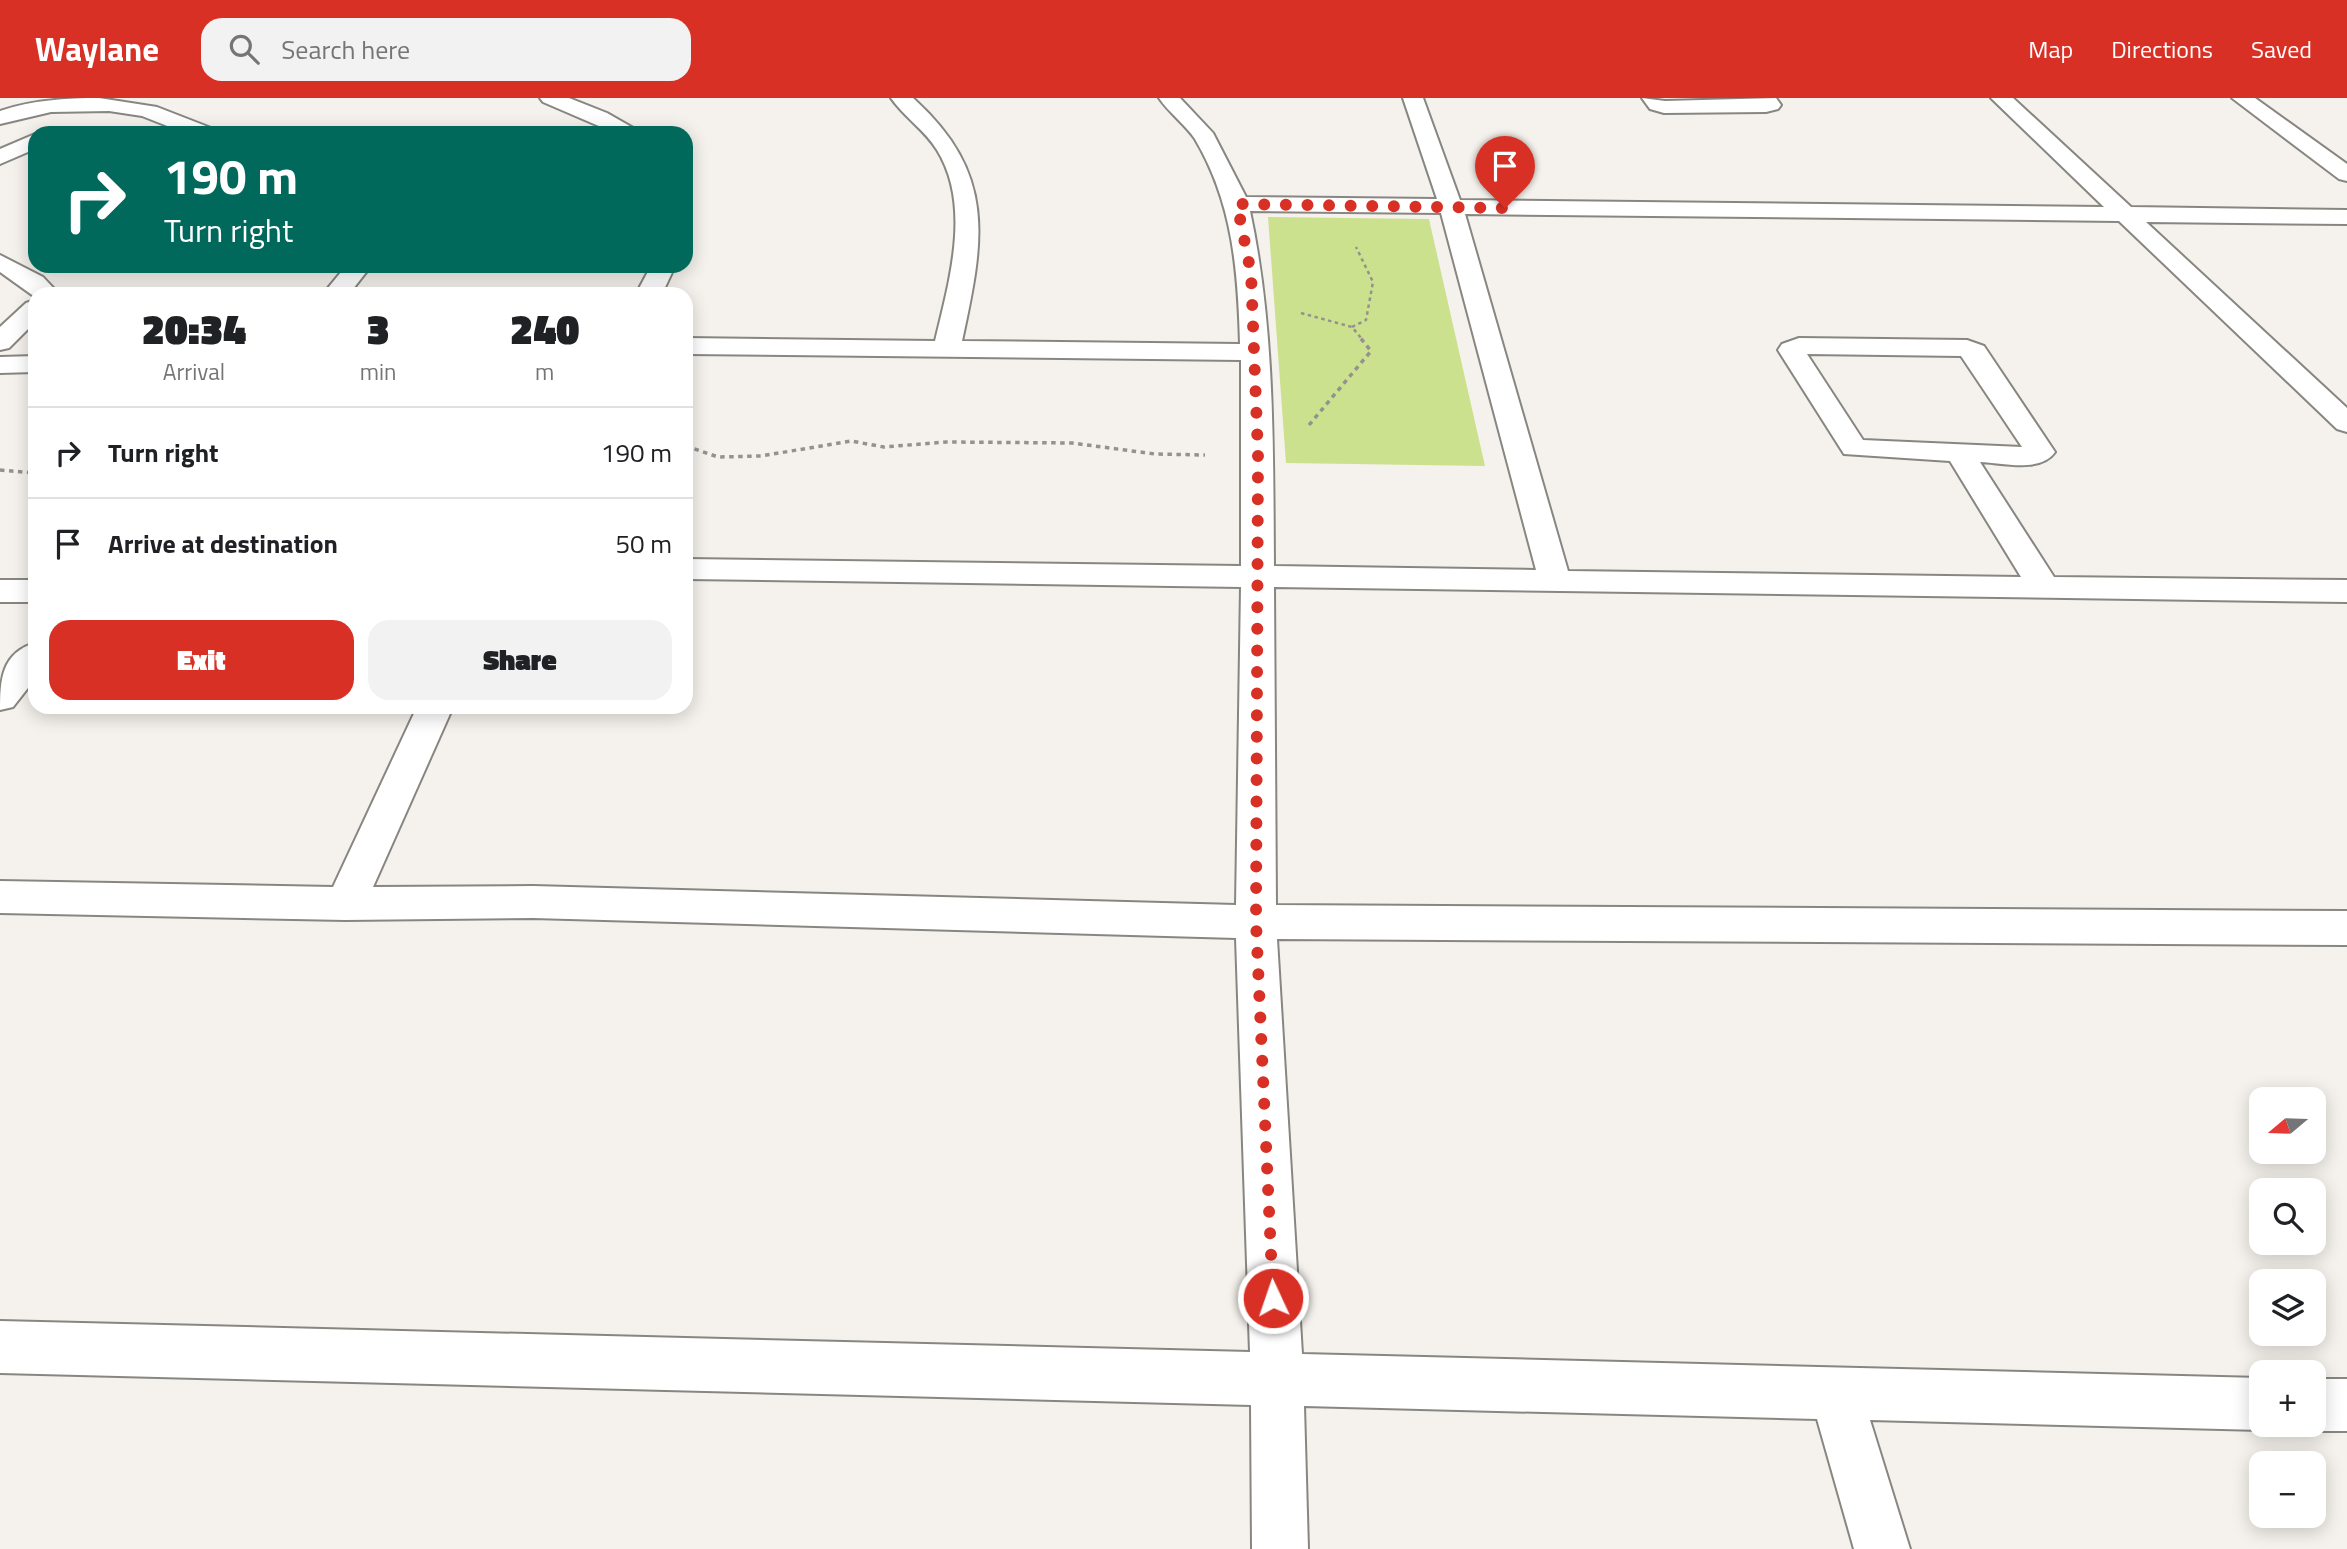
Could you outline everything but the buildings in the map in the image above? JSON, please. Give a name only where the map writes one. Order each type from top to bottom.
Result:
[{"type":"street","points":[[75,124],[139,98]]},
{"type":"street","points":[[550,98],[617,126]]},
{"type":"street","points":[[901,98],[936,133],[955,161],[966,192],[964,271],[947,347]]},
{"type":"street","points":[[1169,98],[1202,133],[1237,204],[1251,273],[1258,454],[1256,922],[1277,1378],[1280,1549]]},
{"type":"street","points":[[1413,98],[1451,208],[1555,582]]},
{"type":"street","points":[[1653,98],[1657,105],[1664,107],[1771,105],[1766,98]]},
{"type":"street","points":[[2001,98],[2347,423]]},
{"type":"street","points":[[2242,98],[2347,174]]},
{"type":"street","points":[[0,118],[42,107],[118,106],[158,114],[186,126]]},
{"type":"street","points":[[0,157],[28,144]]},
{"type":"street","points":[[1237,204],[2347,217]]},
{"type":"street","points":[[0,262],[39,287]]},
{"type":"street","points":[[342,287],[353,273]]},
{"type":"street","points":[[0,342],[28,315]]},
{"type":"street","points":[[693,346],[1252,352]]},
{"type":"street","points":[[1799,346],[1907,346],[1961,347],[1974,352],[2040,452],[2034,456],[1959,454],[1854,448],[1791,350],[1799,346]]},
{"type":"street","points":[[0,365],[28,365]]},
{"type":"street","points":[[1959,454],[2045,589]]},
{"type":"street","points":[[693,569],[1257,574],[1555,582],[2347,591]]},
{"type":"street","points":[[0,591],[28,591]]},
{"type":"street","points":[[0,698],[28,664]]},
{"type":"street","points":[[345,904],[432,714]]},
{"type":"street","points":[[0,897],[345,904],[533,902],[1256,922],[2347,928]]},
{"type":"street","points":[[0,1347],[2249,1404]]},
{"type":"street","points":[[1836,1394],[1882,1549]]},
{"type":"street","points":[[2326,1405],[2347,1405]]},
{"type":"path","points":[[693,448],[718,457],[761,456],[851,441],[884,447],[946,442],[1072,443],[1155,454],[1258,454],[1294,449],[1311,423],[1371,351],[1352,327],[1366,320],[1373,282],[1352,239],[1319,205]]},
{"type":"path","points":[[0,470],[28,472]]},
{"type":"green space","points":[[1268,217],[1429,219],[1485,466],[1286,463]]},
{"type":"route","points":[[1273,1298],[1256,922],[1258,454],[1251,273],[1237,204],[1505,208]]}]
